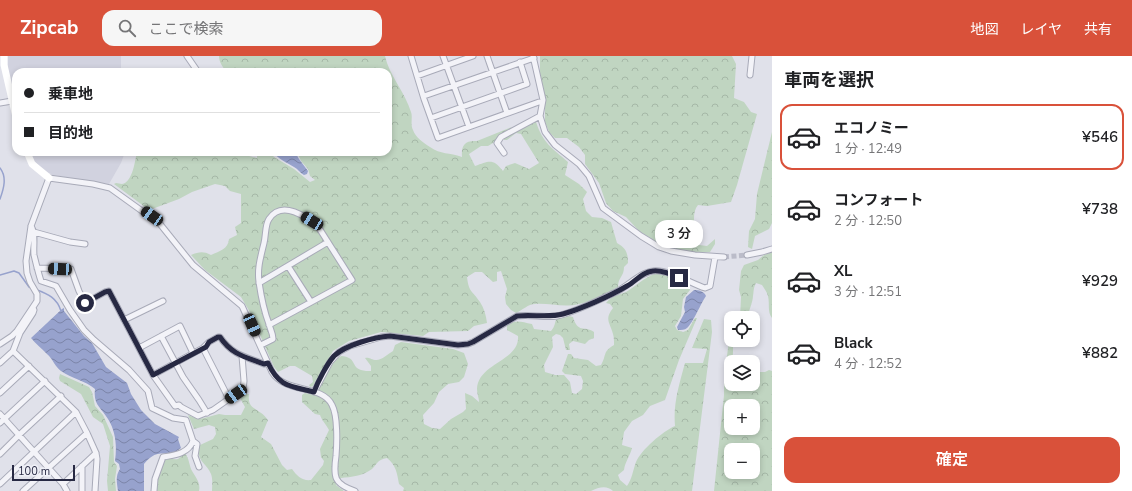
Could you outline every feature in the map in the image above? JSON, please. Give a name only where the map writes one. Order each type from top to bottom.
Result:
[{"type":"street","points":[[0,103],[12,101],[4,65],[4,56]]},
{"type":"street","points":[[187,56],[195,68]]},
{"type":"street","points":[[411,56],[438,138],[538,102]]},
{"type":"street","points":[[443,56],[469,127]]},
{"type":"street","points":[[417,76],[473,56]]},
{"type":"street","points":[[487,56],[507,113]]},
{"type":"street","points":[[750,75],[752,56]]},
{"type":"street","points":[[424,96],[533,57],[543,100],[540,116],[541,123],[550,140],[579,164],[589,176],[600,202],[608,212],[659,247],[679,253],[724,257]]},
{"type":"street","points":[[431,118],[528,84],[520,62]]},
{"type":"street","points":[[504,153],[498,143],[501,137],[540,116]]},
{"type":"street","points":[[29,156],[32,164],[49,178],[110,188],[152,216],[193,265],[242,306],[275,376],[283,383],[314,392],[326,398],[332,404],[337,441],[334,463],[335,476],[343,485],[355,491]]},
{"type":"street","points":[[0,344],[17,331],[38,298],[30,282],[26,269],[29,234],[49,178]]},
{"type":"street","points":[[261,346],[273,338],[269,325],[259,283],[258,273],[268,219],[277,212],[291,210],[312,221],[319,228],[352,280],[269,325]]},
{"type":"street","points":[[31,226],[34,232],[33,244],[41,281],[56,286],[84,330],[129,370],[148,391],[152,408],[173,418],[186,420],[193,441],[197,444],[196,456],[199,467]]},
{"type":"street","points":[[34,232],[70,242],[85,244]]},
{"type":"street","points":[[259,283],[328,242]]},
{"type":"street","points":[[747,254],[772,249]]},
{"type":"street","points":[[314,392],[334,356],[344,348],[381,337],[390,336],[458,345],[468,344],[517,316],[526,315],[548,317],[565,314],[616,292],[627,286],[641,275],[654,270],[669,274],[705,288],[710,286],[715,257]]},
{"type":"street","points":[[288,266],[311,302]]},
{"type":"street","points":[[37,268],[71,269],[85,303],[109,291],[153,375],[175,406],[179,405],[198,416],[207,413],[243,389],[244,381],[242,356]]},
{"type":"street","points":[[124,320],[162,301]]},
{"type":"street","points":[[0,363],[13,351],[20,333],[33,313],[33,308]]},
{"type":"street","points":[[139,348],[180,326],[193,353]]},
{"type":"street","points":[[161,336],[183,377],[207,413]]},
{"type":"street","points":[[153,375],[203,348],[209,342],[218,337],[220,337],[231,350],[242,356],[264,364],[268,363]]},
{"type":"street","points":[[203,348],[229,399]]},
{"type":"street","points":[[13,351],[76,412],[88,432],[97,459],[95,491]]},
{"type":"street","points":[[0,393],[29,366]]},
{"type":"street","points":[[2,421],[45,381]]},
{"type":"street","points":[[0,454],[61,396]]},
{"type":"street","points":[[0,484],[76,412]]},
{"type":"street","points":[[0,414],[2,421],[19,435],[49,467],[66,490]]},
{"type":"street","points":[[24,491],[88,432]]},
{"type":"street","points":[[154,491],[155,479],[162,457],[176,455],[191,446],[193,441]]},
{"type":"street","points":[[63,484],[96,453]]},
{"type":"street","points":[[82,466],[82,491]]},
{"type":"shaded area","points":[[8,56],[121,56],[121,68],[12,68],[12,88],[8,73]]},
{"type":"shaded area","points":[[31,156],[124,156],[109,184],[53,175],[45,171]]},
{"type":"green space","points":[[219,56],[385,56],[389,68],[224,68]]},
{"type":"green space","points":[[540,56],[732,56],[736,64],[734,98],[744,102],[751,112],[757,114],[731,202],[707,206],[698,205],[694,214],[694,224],[699,245],[707,246],[715,239],[715,244],[710,252],[694,252],[676,249],[660,244],[639,231],[626,217],[613,211],[606,203],[599,183],[585,164],[585,155],[579,147],[567,138],[555,138],[549,132],[545,122],[545,101],[540,76]]},
{"type":"green space","points":[[392,74],[405,97],[412,114],[412,128],[414,133],[420,140],[434,150],[462,157],[463,146],[467,142],[477,141],[512,127],[498,140],[488,146],[481,146],[469,154],[475,166],[487,162],[493,162],[503,171],[506,166],[515,163],[529,169],[539,163],[521,134],[516,133],[507,140],[504,140],[504,136],[536,122],[545,140],[568,162],[565,175],[579,184],[587,192],[583,199],[586,211],[592,217],[602,218],[611,222],[617,243],[626,251],[628,263],[624,267],[618,287],[594,299],[584,303],[568,306],[532,304],[516,313],[506,304],[505,297],[507,289],[501,271],[497,272],[497,281],[493,282],[482,272],[475,272],[467,277],[468,282],[470,289],[483,307],[487,323],[474,326],[468,331],[429,332],[423,336],[381,332],[349,341],[333,351],[314,386],[310,387],[309,385],[313,382],[312,376],[295,366],[290,366],[278,372],[274,367],[251,314],[241,297],[205,270],[191,255],[201,252],[211,255],[223,249],[227,245],[229,239],[237,235],[235,227],[241,223],[241,194],[230,191],[225,186],[215,184],[152,209],[145,207],[114,184],[122,184],[129,179],[136,156],[249,156],[257,158],[257,156],[273,156],[294,169],[310,182],[315,180],[310,176],[308,169],[299,156],[392,156]]},
{"type":"green space","points":[[772,132],[772,223],[769,229],[755,236],[752,249],[748,247],[749,231],[755,219],[757,194]]},
{"type":"green space","points":[[772,252],[772,318],[767,293],[762,285],[756,283],[749,311],[740,311],[741,297],[739,290],[741,271],[744,265],[758,260],[764,255]]},
{"type":"green space","points":[[654,274],[663,275],[676,280],[678,285],[689,285],[690,290],[683,299],[681,316],[675,326],[677,330],[683,332],[688,330],[695,318],[697,318],[679,360],[665,400],[650,406],[643,415],[632,421],[624,432],[622,445],[632,448],[624,470],[618,475],[620,480],[627,486],[636,462],[647,447],[659,436],[675,426],[676,402],[685,363],[703,363],[707,349],[692,348],[704,319],[711,320],[712,332],[692,491],[613,491],[603,487],[591,491],[403,491],[404,488],[399,484],[394,466],[387,458],[379,461],[372,469],[365,473],[357,476],[341,478],[336,485],[344,491],[212,491],[211,474],[200,458],[199,450],[200,445],[213,439],[216,434],[215,427],[209,425],[194,429],[188,415],[198,419],[219,414],[241,415],[245,407],[240,398],[242,395],[249,394],[250,403],[252,406],[268,420],[261,437],[271,444],[282,465],[287,470],[292,469],[300,478],[311,480],[323,465],[324,461],[321,457],[320,449],[329,430],[320,415],[315,414],[302,402],[302,395],[305,393],[315,395],[334,362],[341,356],[352,360],[358,369],[363,371],[371,371],[371,366],[365,358],[377,360],[382,358],[393,351],[395,345],[401,342],[453,349],[464,353],[468,364],[464,377],[459,382],[448,384],[439,392],[434,403],[423,415],[424,424],[432,428],[440,429],[451,419],[466,409],[465,393],[472,396],[479,402],[477,389],[479,380],[491,367],[513,351],[517,344],[518,336],[507,330],[507,325],[514,322],[522,322],[532,324],[534,329],[551,331],[557,318],[569,316],[573,317],[577,326],[594,332],[594,338],[585,344],[573,341],[569,344],[570,350],[566,350],[563,338],[556,334],[552,337],[553,347],[544,365],[545,372],[555,375],[564,375],[570,382],[572,393],[576,394],[582,389],[583,381],[581,376],[565,374],[562,371],[568,354],[571,354],[574,358],[588,360],[596,366],[601,365],[606,352],[614,345],[613,335],[608,321],[610,312],[613,308],[610,304],[606,303],[613,297],[626,292]]},
{"type":"green space","points":[[728,347],[733,347],[733,355],[727,355]]},
{"type":"green space","points":[[769,370],[772,371],[772,491],[714,491],[724,391],[760,391],[760,372]]},
{"type":"green space","points":[[60,374],[89,387],[92,392],[95,406],[103,415],[113,437],[114,462],[117,466],[115,479],[116,491],[108,491],[107,481],[110,446],[103,424],[93,417],[81,394],[60,381]]},
{"type":"green space","points":[[185,453],[198,482],[199,491],[156,491],[158,474],[163,462],[168,459],[178,459]]},
{"type":"water","points":[[277,156],[297,156],[308,171],[307,174],[304,175]]},
{"type":"water","points":[[694,290],[701,291],[706,296],[687,328],[678,330],[677,327],[685,312],[684,307],[686,297]]},
{"type":"water","points":[[64,308],[64,311],[84,336],[92,343],[106,367],[127,383],[131,394],[141,410],[155,424],[179,437],[178,439],[181,448],[174,453],[161,453],[154,455],[144,464],[144,491],[118,491],[117,477],[120,469],[119,464],[115,461],[116,445],[114,434],[111,424],[96,402],[95,389],[61,371],[49,356],[31,338]]},
{"type":"waterway","points":[[0,168],[4,175],[4,187],[0,199]]},
{"type":"waterway","points":[[0,275],[14,271],[19,273],[31,288]]},
{"type":"waterway","points":[[37,290],[52,297],[61,311]]},
{"type":"tunnel","points":[[724,257],[747,255]]},
{"type":"route","points":[[85,303],[109,291],[153,375],[206,347],[209,342],[220,337],[236,354],[264,364],[268,363],[279,381],[314,392],[334,356],[344,348],[350,346],[381,337],[390,336],[458,345],[468,344],[497,328],[507,320],[517,316],[526,315],[548,317],[565,314],[616,292],[627,286],[641,275],[654,270],[679,278]]}]
